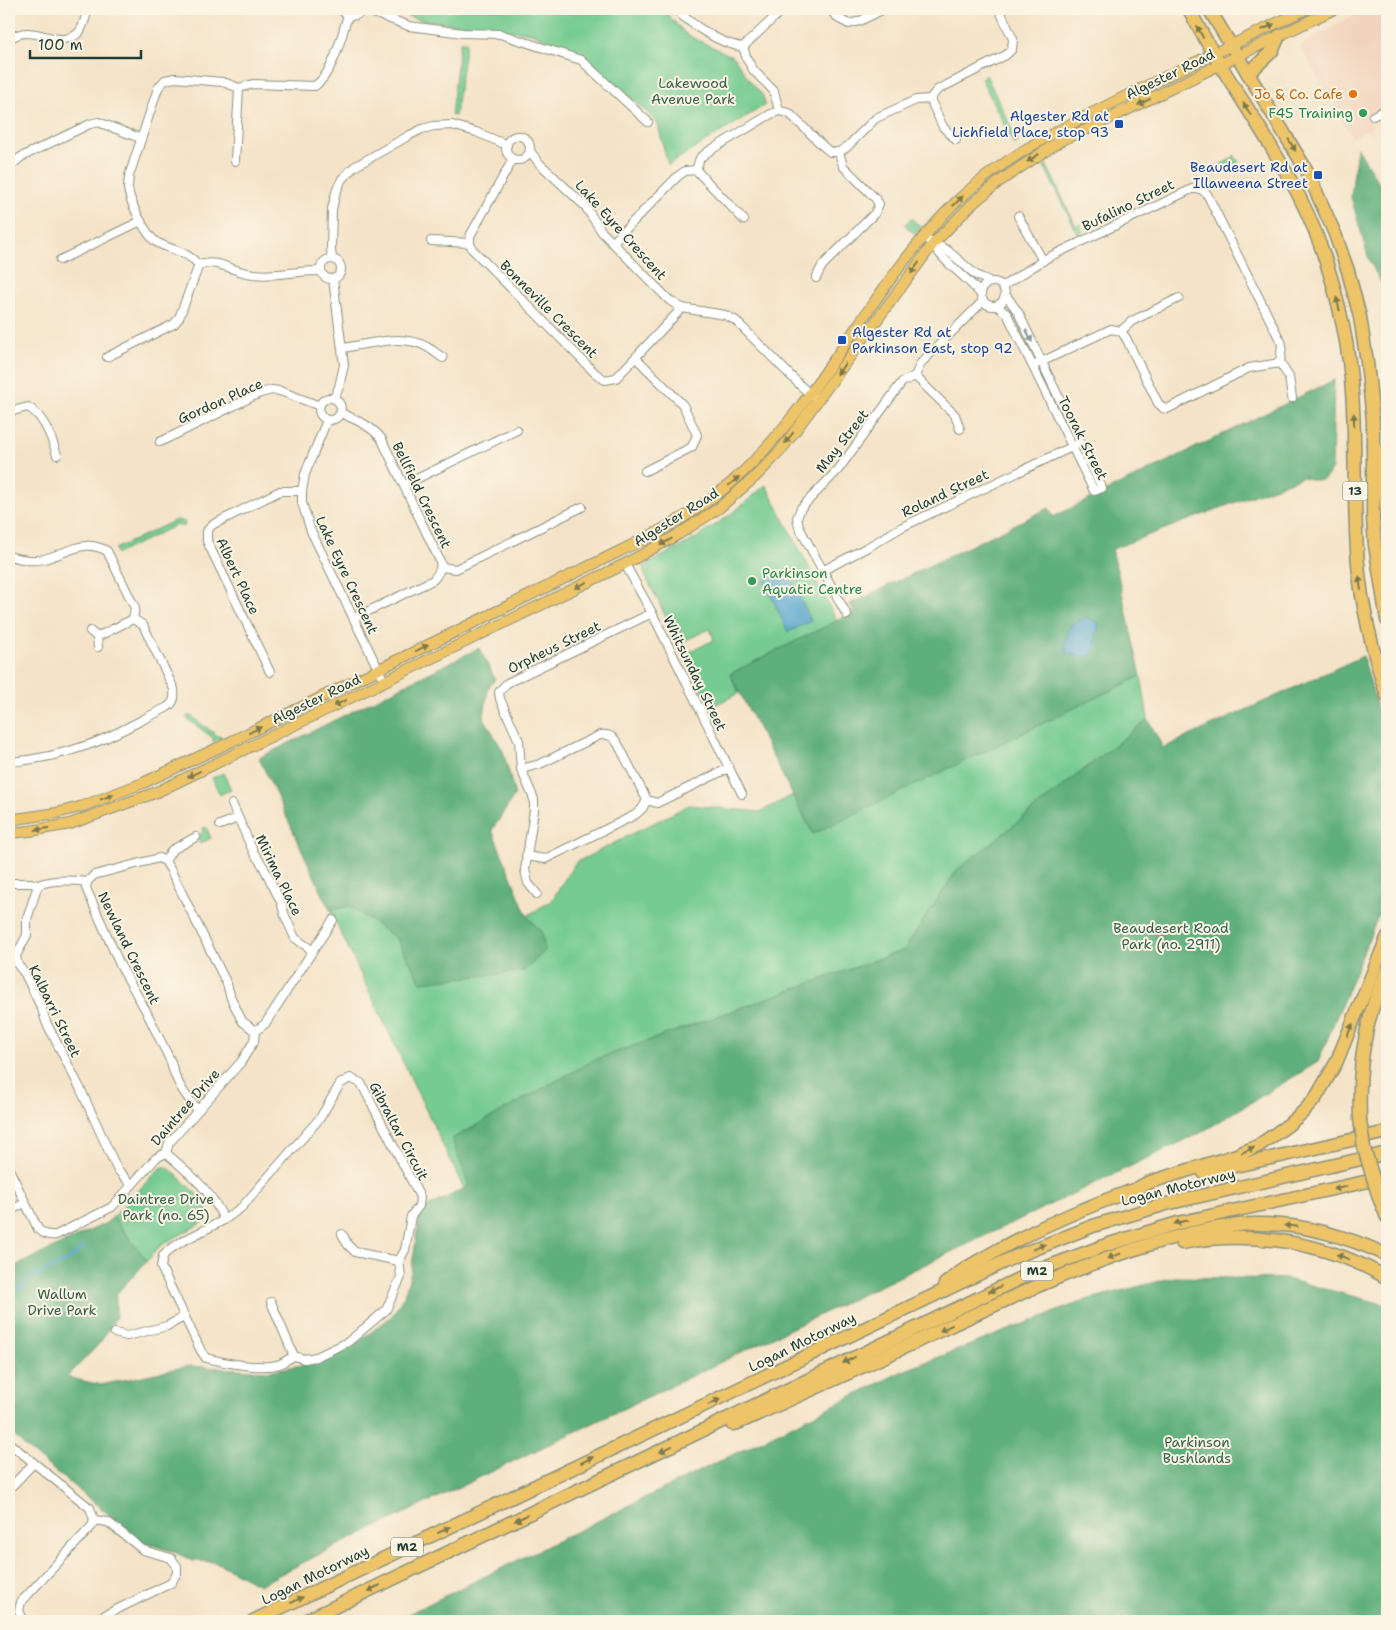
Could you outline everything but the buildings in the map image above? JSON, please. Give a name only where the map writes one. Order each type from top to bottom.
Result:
[{"type":"highway","name":"13","points":[[1189,9],[1213,54],[1299,196],[1319,242],[1338,301],[1351,376],[1358,565],[1369,630],[1387,696]]},
{"type":"highway","name":"13","points":[[1209,9],[1307,171],[1342,253],[1360,317],[1365,347],[1371,396],[1375,545],[1387,620]]},
{"type":"highway","points":[[1248,74],[1272,51],[1279,36]]},
{"type":"highway","points":[[1373,445],[1382,459],[1387,519]]},
{"type":"highway","points":[[931,1296],[959,1272],[1060,1218],[1147,1183],[1234,1156],[1258,1146],[1288,1125],[1320,1091],[1336,1063],[1387,938]]},
{"type":"highway","points":[[1387,971],[1376,996],[1367,1028],[1360,1076],[1360,1119],[1364,1148],[1379,1198],[1387,1217]]},
{"type":"highway","points":[[1136,1189],[1387,1132]]},
{"type":"highway","name":"Logan Motorway","points":[[253,1621],[591,1458],[723,1398],[1020,1254],[1093,1226],[1201,1194],[1387,1153]]},
{"type":"highway","name":"M2","points":[[305,1621],[996,1289],[1079,1255],[1145,1232],[1195,1218],[1387,1178]]},
{"type":"highway","points":[[710,1427],[738,1423],[1012,1296],[1093,1263],[1135,1249],[1205,1230],[1237,1225],[1266,1224],[1314,1229],[1387,1254]]},
{"type":"highway","points":[[1135,1249],[1146,1251],[1168,1245],[1206,1240],[1266,1239],[1309,1246],[1330,1252],[1358,1263],[1387,1278]]},
{"type":"main road","points":[[1234,51],[1306,9]]},
{"type":"main road","points":[[1234,51],[1279,36],[1334,9]]},
{"type":"main road","name":"Algester Road","points":[[9,820],[57,814],[83,806],[143,782],[222,746],[667,528],[720,492],[763,452],[810,393],[888,283],[924,236],[958,201],[988,175],[1048,135],[1213,54],[1234,51]]},
{"type":"main road","name":"Algester Road","points":[[9,833],[70,824],[157,792],[625,564],[701,520],[736,495],[781,450],[933,244],[971,205],[1000,181],[1060,141],[1220,65],[1234,51]]},
{"type":"main road","points":[[618,552],[625,564]]},
{"type":"street","points":[[9,38],[29,33],[63,40],[72,37],[80,30],[88,9]]},
{"type":"street","points":[[341,9],[348,15],[358,14],[363,9],[409,26],[463,33],[500,34],[581,60],[648,122]]},
{"type":"street","points":[[675,9],[692,24],[734,46],[743,48]]},
{"type":"street","points":[[743,48],[783,9]]},
{"type":"street","points":[[829,9],[839,19],[849,24],[860,21],[884,9]]},
{"type":"street","points":[[696,170],[700,158],[709,151],[779,111],[789,113],[830,152],[839,152],[847,147],[876,118],[916,100],[930,99],[937,90],[1006,55],[1012,49],[1013,40],[999,9]]},
{"type":"street","points":[[199,265],[193,257],[186,253],[156,242],[149,234],[130,198],[129,176],[158,88],[165,80],[175,78],[223,82],[239,88],[253,84],[314,86],[322,80],[328,71],[348,15]]},
{"type":"street","points":[[743,48],[754,71],[774,91],[779,111]]},
{"type":"street","points":[[234,161],[239,88]]},
{"type":"street","points":[[930,99],[943,127],[956,140]]},
{"type":"street","points":[[1373,116],[1387,111]]},
{"type":"street","points":[[13,164],[21,157],[98,122],[140,138]]},
{"type":"street","points":[[332,259],[330,249],[332,209],[336,192],[342,179],[354,167],[410,135],[434,126],[452,125],[476,132],[507,145]]},
{"type":"street","points":[[520,136],[528,140],[530,152],[522,160],[513,159],[507,153],[507,145],[512,138],[520,136]]},
{"type":"street","name":"Lake Eyre Crescent","points":[[530,152],[585,206],[602,232],[669,300],[682,308],[725,315],[735,320],[810,393],[819,399]]},
{"type":"street","points":[[816,278],[822,266],[875,213],[878,204],[875,198],[843,166],[839,152]]},
{"type":"street","points":[[431,240],[470,243],[470,236],[513,159]]},
{"type":"street","points":[[696,170],[744,220]]},
{"type":"street","points":[[612,243],[677,177],[685,171],[696,170]]},
{"type":"street","name":"Bufalino Street","points":[[1004,290],[1043,261],[1192,189],[1201,189],[1207,194],[1282,344],[1280,363]]},
{"type":"street","points":[[1018,216],[1043,261]]},
{"type":"street","points":[[60,260],[141,220]]},
{"type":"street","points":[[924,236],[933,244],[940,256],[970,282],[982,298],[989,306],[997,306],[1003,301],[1004,290],[998,282],[991,282],[984,285],[982,298]]},
{"type":"street","name":"Bonneville Crescent","points":[[470,243],[472,249],[604,380],[616,378],[682,308]]},
{"type":"street","points":[[933,244],[947,250],[976,275],[991,282]]},
{"type":"street","points":[[332,259],[338,262],[342,268],[339,277],[333,279],[326,278],[321,271],[324,262],[332,259]]},
{"type":"street","points":[[199,265],[208,262],[216,263],[246,273],[264,275],[321,271]]},
{"type":"street","points":[[108,358],[174,324],[179,318],[199,265]]},
{"type":"street","points":[[333,279],[344,365],[339,387],[334,398]]},
{"type":"street","name":"Toorak Street","points":[[997,306],[1007,314],[1094,491],[1102,488],[1018,312],[1004,290]]},
{"type":"street","name":"May Street","points":[[847,616],[798,527],[797,518],[801,508],[838,470],[902,382],[915,376],[921,363],[982,298]]},
{"type":"street","points":[[1121,332],[1132,321],[1179,298]]},
{"type":"street","points":[[1033,366],[1111,329],[1121,332],[1126,338],[1158,403],[1167,409],[1249,368],[1280,363],[1289,378],[1292,398]]},
{"type":"street","points":[[343,348],[397,340],[426,346],[443,358]]},
{"type":"street","points":[[636,358],[683,405],[697,435],[692,447],[645,471]]},
{"type":"street","points":[[915,376],[955,415],[960,429]]},
{"type":"street","name":"Gordon Place","points":[[160,442],[260,393],[272,390],[280,391],[320,406]]},
{"type":"street","points":[[327,398],[334,398],[340,402],[341,412],[337,418],[327,420],[320,413],[320,406],[327,398]]},
{"type":"street","points":[[9,412],[28,407],[34,410],[53,440],[56,455]]},
{"type":"street","name":"Bellfield Crescent","points":[[341,412],[374,430],[381,438],[442,567],[433,580],[354,618]]},
{"type":"street","name":"Lake Eyre Crescent","points":[[327,420],[305,474],[302,503],[311,531],[384,681]]},
{"type":"street","points":[[404,485],[517,430]]},
{"type":"street","name":"Roland Street","points":[[822,571],[902,527],[1081,443]]},
{"type":"street","name":"Albert Place","points":[[270,672],[207,541],[207,531],[212,525],[280,491],[302,491]]},
{"type":"street","points":[[442,567],[456,569],[582,507]]},
{"type":"street","points":[[9,556],[34,560],[43,559],[86,545],[98,546],[107,551],[109,555],[134,608],[133,620]]},
{"type":"street","name":"Whitsunday Street","points":[[625,564],[652,612],[742,794]]},
{"type":"street","name":"Orpheus Street","points":[[537,894],[528,883],[525,870],[534,799],[521,769],[519,741],[500,699],[499,692],[507,683],[652,612]]},
{"type":"street","points":[[97,637],[133,620]]},
{"type":"street","points":[[9,762],[64,753],[90,744],[170,705],[175,698],[174,689],[143,625],[133,620]]},
{"type":"street","points":[[90,631],[97,637],[98,648]]},
{"type":"street","points":[[521,769],[540,764],[600,735],[608,734],[618,744],[647,800],[657,803],[729,768]]},
{"type":"street","points":[[526,856],[545,859],[635,815],[642,809],[647,800]]},
{"type":"street","name":"Mirima Place","points":[[232,804],[254,853],[263,866],[281,902],[295,938],[313,950]]},
{"type":"street","points":[[220,825],[238,818]]},
{"type":"street","points":[[196,838],[172,850],[165,861],[227,984],[231,998],[242,1021],[255,1031]]},
{"type":"street","name":"Newland Crescent","points":[[165,861],[159,858],[94,875],[87,882],[86,888],[116,957],[171,1062],[173,1072],[185,1097],[198,1110]]},
{"type":"street","points":[[9,883],[31,883],[38,885],[47,881],[87,882]]},
{"type":"street","name":"Kalbarri Street","points":[[38,885],[27,919],[27,935],[16,956],[18,965],[25,974],[42,1009],[46,1022],[80,1088],[117,1169],[132,1185]]},
{"type":"street","name":"Daintree Drive","points":[[9,1169],[38,1229],[50,1236],[56,1236],[112,1207],[156,1158],[166,1153],[169,1143],[241,1062],[254,1041],[255,1031],[265,1024],[333,920]]},
{"type":"street","name":"Gibraltar Circuit","points":[[350,1078],[361,1083],[420,1197],[419,1206],[411,1216],[405,1250],[399,1261],[401,1277],[386,1310],[348,1342],[316,1357],[304,1359],[294,1356],[280,1364],[261,1366],[218,1362],[206,1358],[184,1317],[161,1267],[163,1256],[182,1242],[224,1220],[242,1207],[320,1118],[340,1084],[350,1078]]},
{"type":"street","points":[[166,1153],[206,1189],[220,1209],[224,1220]]},
{"type":"street","points":[[9,1211],[25,1203]]},
{"type":"street","points":[[342,1234],[348,1245],[355,1252],[399,1261]]},
{"type":"street","points":[[271,1302],[294,1356]]},
{"type":"street","points":[[115,1332],[127,1336],[167,1326],[184,1317]]},
{"type":"street","points":[[9,1443],[90,1508],[94,1520],[92,1526],[21,1602],[18,1611],[24,1621]]},
{"type":"street","points":[[9,1489],[33,1464]]},
{"type":"street","points":[[93,1621],[171,1582],[177,1573],[177,1566],[171,1558],[143,1550],[108,1522],[94,1520]]},
{"type":"shaded area","points":[[1364,9],[1387,9],[1387,105],[1368,116],[1373,126],[1352,138],[1300,46]]},
{"type":"green space","name":"Lakewood Avenue Park","points":[[385,9],[662,9],[687,35],[734,57],[749,80],[763,96],[765,105],[668,165],[658,125],[648,113],[579,54],[531,33],[420,20]]},
{"type":"green space","points":[[460,42],[466,42],[455,116],[451,115]]},
{"type":"green space","points":[[986,75],[1018,142],[1014,145],[981,78]]},
{"type":"green space","points":[[1357,147],[1384,192],[1387,190],[1387,294],[1369,260],[1351,197]]},
{"type":"green space","points":[[1234,155],[1239,162],[1210,176],[1206,172],[1233,158]]},
{"type":"green space","points":[[1046,164],[1076,226],[1080,224],[1083,232],[1078,234],[1044,166]]},
{"type":"green space","points":[[911,218],[921,227],[915,234],[905,225]]},
{"type":"green space","points":[[1334,380],[1332,468],[1326,477],[1317,480],[1302,477],[1112,549],[1141,676],[813,834],[730,674],[854,612],[850,604],[1049,508],[1053,517]]},
{"type":"green space","name":"Parkinson Aquatic Centre","points":[[766,485],[837,621],[730,674],[739,693],[711,707],[685,654],[714,640],[710,629],[679,643],[644,573],[644,566],[695,539],[735,511]]},
{"type":"green space","points":[[176,520],[185,522],[184,527],[176,525],[117,554],[115,549]]},
{"type":"green space","points":[[479,648],[495,679],[488,688],[484,718],[503,751],[515,795],[492,830],[527,916],[542,933],[545,951],[524,971],[421,982],[396,938],[350,906],[330,910],[259,758]]},
{"type":"green space","name":"Beaudesert Road Park (no. 2911)","points":[[1363,656],[1387,744],[1386,897],[1318,1062],[1202,1132],[332,1548],[259,1585],[216,1562],[193,1561],[174,1552],[143,1542],[25,1447],[9,1431],[9,1269],[106,1223],[113,1217],[147,1261],[116,1294],[116,1317],[100,1343],[67,1377],[101,1385],[189,1366],[268,1371],[319,1362],[361,1340],[392,1316],[404,1296],[411,1272],[419,1219],[426,1208],[469,1186],[452,1139],[594,1060],[904,950],[957,870],[1148,719],[1163,748]]},
{"type":"green space","points":[[1141,676],[1148,719],[957,870],[904,950],[594,1060],[452,1139],[469,1186],[463,1187],[330,910],[350,906],[396,938],[421,982],[542,933],[527,916],[552,900],[575,863],[689,805],[760,812],[793,795],[813,833]]},
{"type":"green space","points":[[189,715],[218,736],[223,737],[213,742],[213,738],[186,718]]},
{"type":"green space","points":[[223,773],[231,789],[220,795],[212,778]]},
{"type":"green space","points":[[206,827],[211,838],[200,844],[197,837],[203,832],[202,829]]},
{"type":"green space","name":"Daintree Drive Park (no. 65)","points":[[163,1167],[168,1167],[204,1201],[208,1209],[208,1216],[205,1221],[160,1246],[147,1261],[113,1217]]},
{"type":"green space","name":"Parkinson Bushlands","points":[[1175,1277],[1287,1279],[1387,1305],[1387,1621],[394,1621],[903,1371],[1086,1300]]},
{"type":"water","points":[[787,570],[811,621],[788,632],[764,581]]},
{"type":"water","points":[[1086,617],[1099,623],[1094,653],[1088,657],[1067,654],[1065,644],[1070,626]]},
{"type":"waterway","points":[[9,1287],[13,1289],[20,1288],[30,1278],[69,1260],[85,1246]]},
{"type":"place","name":"Jo & Co. Cafe","points":[[1353,94]]},
{"type":"place","name":"F45 Training","points":[[1363,113]]},
{"type":"place","name":"Algester Rd at Lichfield Place, stop 93","points":[[1119,124]]},
{"type":"place","name":"Beaudesert Rd at Illaweena Street","points":[[1318,175]]},
{"type":"place","name":"Algester Rd at Parkinson East, stop 92","points":[[842,340]]},
{"type":"place","name":"Parkinson Aquatic Centre","points":[[752,581]]},
{"type":"park label","name":"Wallum Drive Park","points":[[62,1302]]}]
